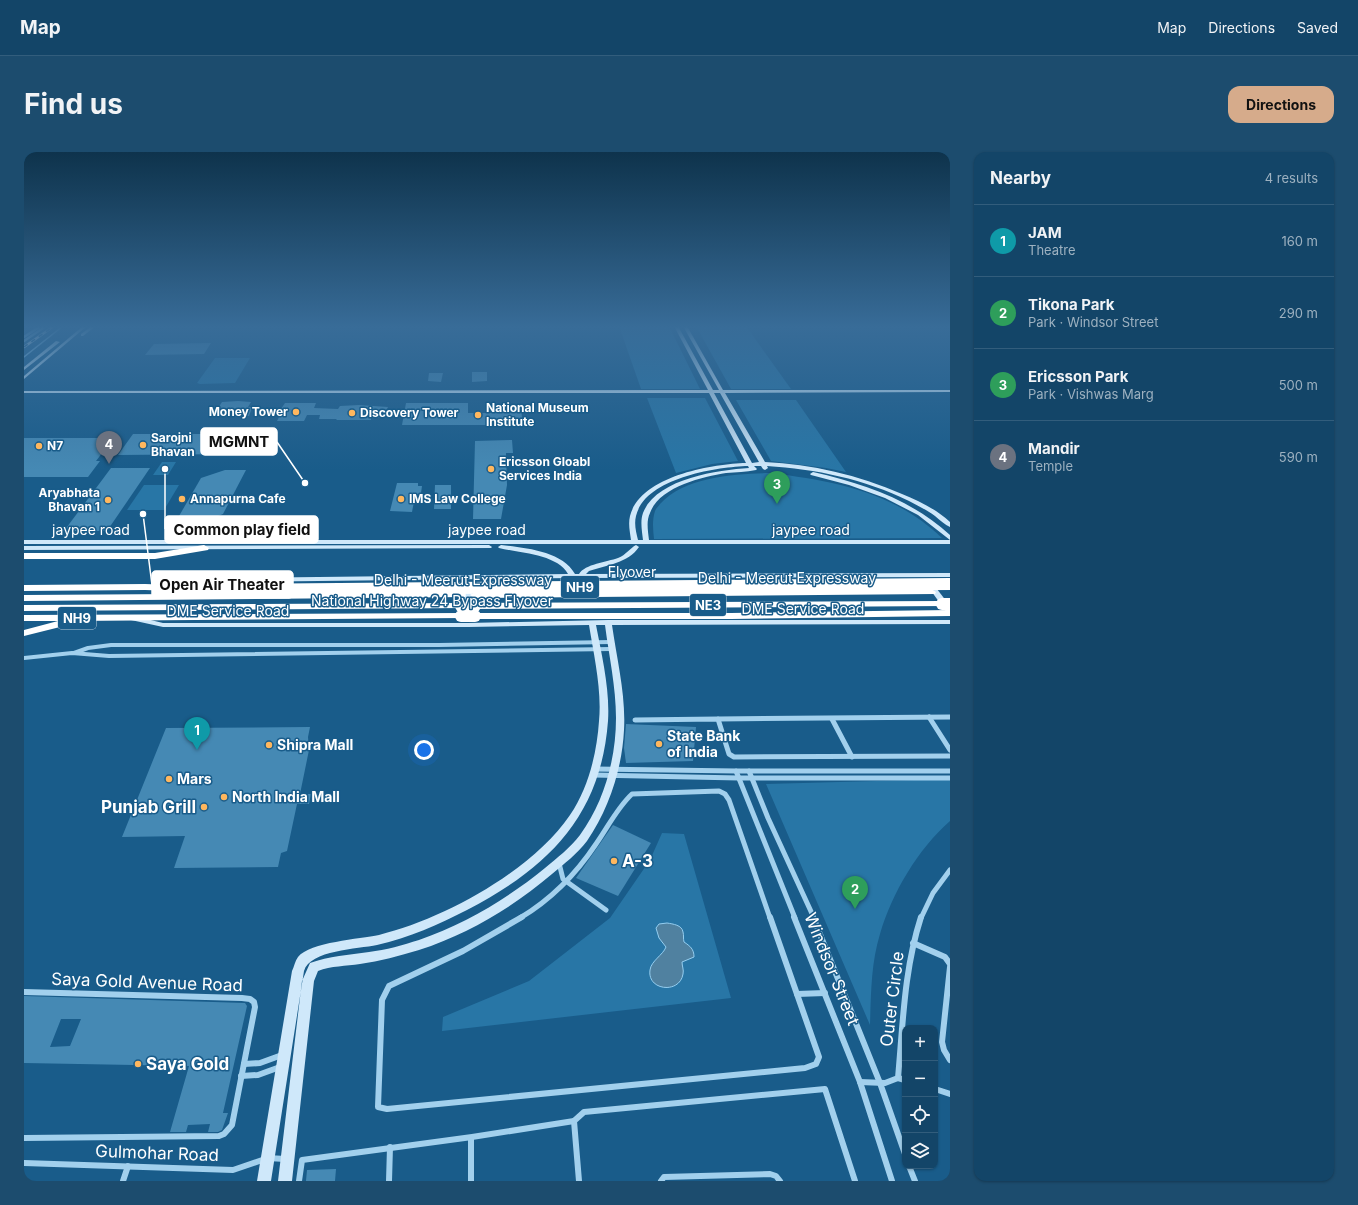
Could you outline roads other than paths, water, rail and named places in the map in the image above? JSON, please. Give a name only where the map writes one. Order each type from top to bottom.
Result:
[{"type":"highway","points":[[26,551],[155,556],[204,548]]},
{"type":"highway","name":"Flyover","points":[[24,588],[145,587],[210,590],[950,584]]},
{"type":"highway","name":"Delhi - Meerut Expressway","points":[[475,600],[950,592]]},
{"type":"highway","name":"Delhi - Meerut Expressway","points":[[24,598],[475,600],[948,608]]},
{"type":"highway","name":"Delhi - Meerut Expressway","points":[[24,608],[461,600]]},
{"type":"highway","name":"National Highway 24 Bypass Flyover","points":[[130,617],[731,616],[905,613],[948,608]]},
{"type":"highway","name":"NH9","points":[[24,618],[130,617]]},
{"type":"highway","points":[[24,633],[89,618]]},
{"type":"street","points":[[701,374],[751,466]]},
{"type":"street","points":[[712,374],[764,466]]},
{"type":"street","points":[[723,394],[950,391]]},
{"type":"street","points":[[24,392],[950,395]]},
{"type":"street","points":[[24,396],[712,394]]},
{"type":"street","points":[[582,576],[587,570],[625,558],[632,554],[635,544],[632,524],[634,512],[640,501],[652,490],[668,481],[694,472],[728,465],[792,466],[827,471],[861,480],[893,491],[921,505],[950,525]]},
{"type":"street","points":[[646,542],[644,522],[647,512],[653,502],[664,493],[677,485],[700,477],[751,466]]},
{"type":"street","points":[[764,466],[811,474],[865,488],[895,500],[920,513],[939,527],[950,538]]},
{"type":"street","name":"jaypee road","points":[[24,542],[236,545],[635,544],[646,542],[795,544],[950,542]]},
{"type":"street","points":[[26,551],[33,542]]},
{"type":"street","points":[[204,548],[236,545],[501,547],[635,544],[795,544],[950,547]]},
{"type":"street","points":[[501,547],[526,550],[554,560],[572,571],[573,576]]},
{"type":"street","points":[[940,575],[950,588]]},
{"type":"street","name":"DME Service Road","points":[[145,587],[223,580],[573,576],[950,575]]},
{"type":"street","points":[[924,576],[948,608]]},
{"type":"street","points":[[468,578],[468,625]]},
{"type":"street","name":"DME Service Road","points":[[130,617],[163,625],[468,625],[608,622],[950,622]]},
{"type":"street","points":[[284,1181],[308,980],[314,967],[322,964],[398,952],[435,940],[475,921],[527,890],[559,863],[583,838],[605,797],[613,772],[620,730],[619,700],[608,622]]},
{"type":"street","points":[[264,1181],[298,971],[303,959],[322,950],[379,939],[406,932],[435,921],[511,880],[546,852],[577,815],[594,772],[604,716],[592,623]]},
{"type":"street","points":[[72,653],[88,648],[111,645],[611,645]]},
{"type":"street","points":[[367,652],[369,645]]},
{"type":"street","points":[[24,658],[72,653],[109,656],[367,652],[611,645]]},
{"type":"street","points":[[929,717],[950,750]]},
{"type":"street","points":[[635,720],[950,717]]},
{"type":"street","points":[[718,719],[729,754],[734,757],[950,756]]},
{"type":"street","points":[[832,719],[852,757]]},
{"type":"street","name":"Windsor Street","points":[[736,771],[860,1082],[892,1181]]},
{"type":"street","name":"Windsor Street","points":[[749,771],[768,818],[810,908],[880,1083],[902,1145]]},
{"type":"street","points":[[906,771],[910,778]]},
{"type":"street","points":[[594,772],[950,771]]},
{"type":"street","points":[[613,772],[739,778],[950,778]]},
{"type":"street","points":[[718,791],[725,794],[729,800],[797,994],[819,1057],[816,1064],[805,1068],[387,1110],[378,1107],[382,1000],[389,986],[446,959],[507,926],[549,897],[567,882],[585,859],[623,802],[632,794],[718,791]]},
{"type":"street","points":[[559,863],[563,879],[606,910]]},
{"type":"street","name":"Outer Circle","points":[[898,1078],[906,978],[913,944],[921,915],[927,903],[950,870]]},
{"type":"street","points":[[913,944],[945,957],[950,964]]},
{"type":"street","points":[[950,967],[942,1042],[944,1050],[950,1060]]},
{"type":"street","name":"Saya Gold Avenue Road","points":[[24,992],[250,999],[254,1002],[255,1007],[232,1125],[224,1134],[219,1136],[24,1138]]},
{"type":"street","points":[[797,994],[825,993]]},
{"type":"street","points":[[244,1064],[284,1060]]},
{"type":"street","points":[[241,1076],[258,1075],[284,1060]]},
{"type":"street","points":[[860,1082],[880,1083],[894,1081],[898,1078],[902,1079]]},
{"type":"street","points":[[299,1181],[302,1160],[390,1147],[471,1138],[574,1121],[584,1112],[825,1089],[855,1181]]},
{"type":"street","points":[[938,1090],[950,1094]]},
{"type":"street","points":[[574,1121],[579,1181]]},
{"type":"street","points":[[471,1138],[471,1181]]},
{"type":"street","points":[[389,1181],[390,1147]]},
{"type":"street","name":"Gulmohar Road","points":[[24,1163],[233,1170],[268,1158],[287,1159]]},
{"type":"street","points":[[123,1181],[128,1166]]},
{"type":"street","points":[[910,1169],[915,1181]]},
{"type":"street","points":[[661,1181],[664,1177],[770,1174],[776,1176],[780,1181]]},
{"type":"place","name":"Money Tower","points":[[296,412]]},
{"type":"place","name":"Discovery Tower","points":[[352,413]]},
{"type":"place","name":"National Museum Institute","points":[[478,415]]},
{"type":"place","name":"Sarojni Bhavan","points":[[143,445]]},
{"type":"place","name":"N7","points":[[39,446]]},
{"type":"place","name":"Mandir","points":[[109,464]]},
{"type":"place","name":"Common play field","points":[[165,469]]},
{"type":"place","name":"Ericsson Gloabl Services India","points":[[491,469]]},
{"type":"place","name":"MGMNT","points":[[305,483]]},
{"type":"place","name":"Annapurna Cafe","points":[[182,499]]},
{"type":"place","name":"IMS Law College","points":[[401,499]]},
{"type":"place","name":"Aryabhata Bhavan 1","points":[[108,500]]},
{"type":"place","name":"Ericsson Park","points":[[777,504]]},
{"type":"place","name":"Open Air Theater","points":[[143,514]]},
{"type":"place","name":"State Bank of India","points":[[659,744]]},
{"type":"place","name":"Shipra Mall","points":[[269,745]]},
{"type":"place","name":"JAM","points":[[197,750]]},
{"type":"place","name":"Mars","points":[[169,779]]},
{"type":"place","name":"North India Mall","points":[[224,797]]},
{"type":"place","name":"Punjab Grill","points":[[204,807]]},
{"type":"place","name":"A-3","points":[[614,861]]},
{"type":"place","name":"Tikona Park","points":[[855,909]]},
{"type":"place","name":"Saya Gold","points":[[138,1064]]}]
